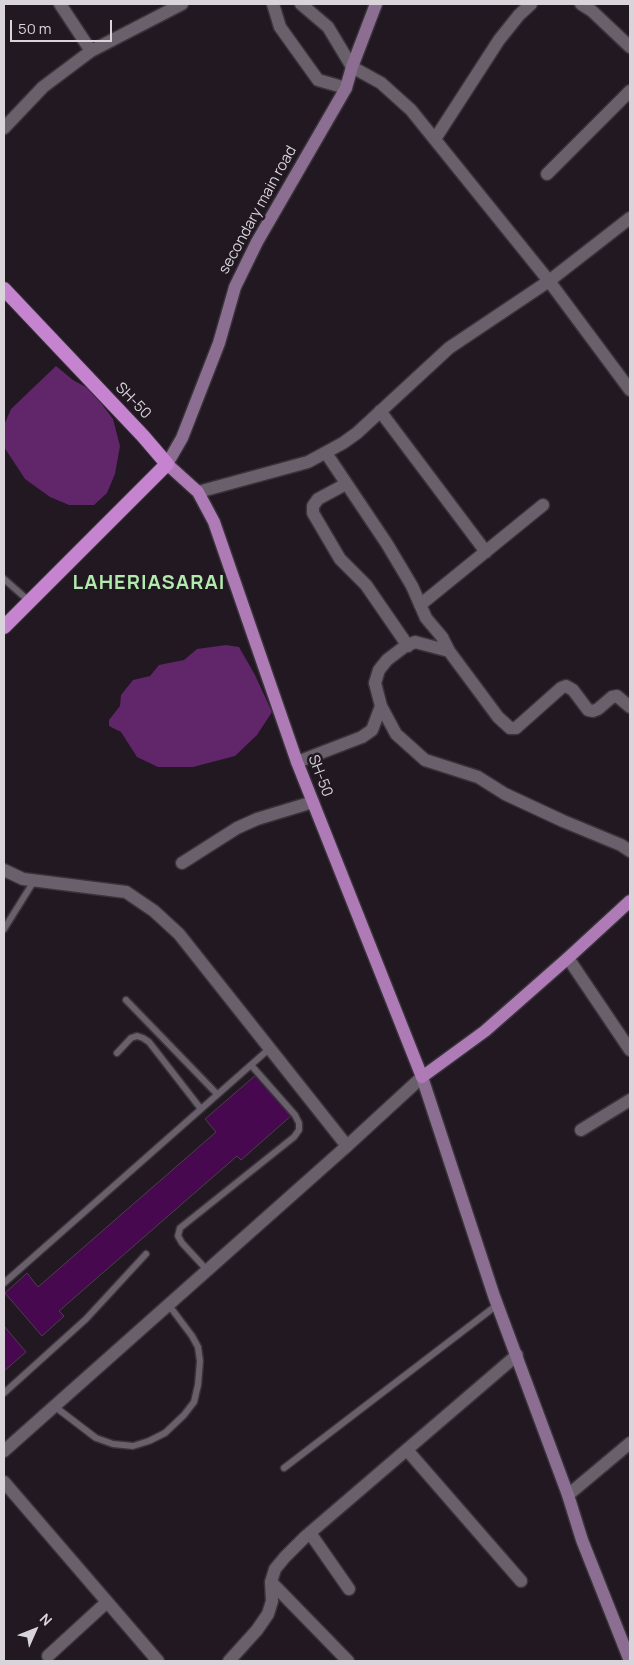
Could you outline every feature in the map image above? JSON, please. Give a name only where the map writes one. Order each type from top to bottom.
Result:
[{"type":"highway","name":"SH-50","points":[[4,289],[143,436],[167,464]]},
{"type":"highway","points":[[4,627],[167,464]]},
{"type":"main road","name":"secondary main road","points":[[167,464],[182,438],[219,343],[235,287],[257,242],[346,88],[376,4]]},
{"type":"main road","name":"SH-50","points":[[167,464],[198,492],[214,522],[226,551],[297,762],[422,1077]]},
{"type":"main road","points":[[630,901],[485,1031],[422,1077],[497,1305],[568,1494],[582,1540],[630,1661]]},
{"type":"street","points":[[60,4],[91,51]]},
{"type":"street","points":[[4,128],[43,87],[91,51],[182,4]]},
{"type":"street","points":[[273,4],[280,27],[318,80],[346,88]]},
{"type":"street","points":[[301,4],[328,26],[352,67],[381,83],[397,96],[435,139],[549,281],[630,390]]},
{"type":"street","points":[[435,139],[498,40],[519,15],[532,4]]},
{"type":"street","points":[[581,4],[592,10],[630,47]]},
{"type":"street","points":[[548,174],[630,90]]},
{"type":"street","points":[[198,492],[308,462],[326,453],[357,433],[450,348],[549,281],[630,218]]},
{"type":"street","points":[[380,411],[486,552]]},
{"type":"street","points":[[326,453],[387,544],[412,586],[426,618],[498,717],[510,728],[516,728],[561,688],[566,686],[573,690],[588,710],[598,709],[612,697],[617,696],[630,707]]},
{"type":"street","points":[[346,484],[318,499],[313,506],[313,512],[340,559],[366,585],[408,646]]},
{"type":"street","points":[[420,604],[543,505]]},
{"type":"street","points":[[449,651],[415,642],[388,660],[379,670],[375,683],[381,706],[396,734],[424,760],[478,777],[505,794],[621,845],[630,851]]},
{"type":"street","points":[[297,762],[362,737],[372,730],[381,706]]},
{"type":"street","points":[[182,863],[237,828],[257,819],[313,802]]},
{"type":"street","points":[[4,870],[23,879],[126,892],[137,897],[179,934],[347,1146]]},
{"type":"street","points":[[568,958],[630,1050]]},
{"type":"street","points":[[4,1451],[422,1077]]},
{"type":"street","points":[[581,1130],[630,1100]]},
{"type":"street","points":[[229,1661],[258,1630],[268,1614],[272,1601],[271,1582],[275,1569],[285,1557],[310,1533],[517,1355]]},
{"type":"street","points":[[568,1494],[630,1443]]},
{"type":"street","points":[[406,1450],[520,1581]]},
{"type":"street","points":[[4,1482],[158,1661]]},
{"type":"street","points":[[310,1533],[349,1589]]},
{"type":"street","points":[[271,1582],[348,1661]]},
{"type":"street","points":[[48,1656],[107,1602]]},
{"type":"lane","points":[[4,579],[29,601]]},
{"type":"lane","points":[[4,929],[35,880]]},
{"type":"lane","points":[[126,1000],[217,1094]]},
{"type":"lane","points":[[117,1053],[131,1038],[137,1036],[149,1042],[201,1109]]},
{"type":"lane","points":[[4,1283],[269,1049]]},
{"type":"lane","points":[[207,1270],[182,1243],[178,1236],[180,1228],[294,1137],[299,1130],[299,1123],[295,1115],[250,1065]]},
{"type":"lane","points":[[4,1393],[86,1319],[146,1254]]},
{"type":"lane","points":[[54,1406],[96,1438],[113,1444],[133,1446],[165,1433],[184,1415],[194,1402],[200,1361],[198,1347],[192,1336],[168,1304]]},
{"type":"lane","points":[[284,1468],[497,1305]]},
{"type":"shaded area","points":[[56,366],[73,380],[91,390],[113,419],[120,446],[115,474],[107,493],[94,505],[69,505],[50,497],[25,479],[4,447],[4,425],[11,409]]},
{"type":"shaded area","points":[[226,645],[239,647],[255,675],[272,712],[257,735],[235,756],[193,767],[158,767],[137,757],[121,732],[109,726],[109,720],[120,706],[121,695],[133,680],[150,676],[159,665],[184,660],[197,649]]},
{"type":"building","points":[[257,1074],[292,1115],[241,1160],[237,1156],[59,1311],[64,1316],[42,1336],[5,1293],[27,1273],[38,1287],[216,1132],[205,1119]]},
{"type":"building","points":[[4,1326],[26,1352],[4,1371]]},
{"type":"district","name":"LAHERIASARAI","points":[[149,583]]}]
